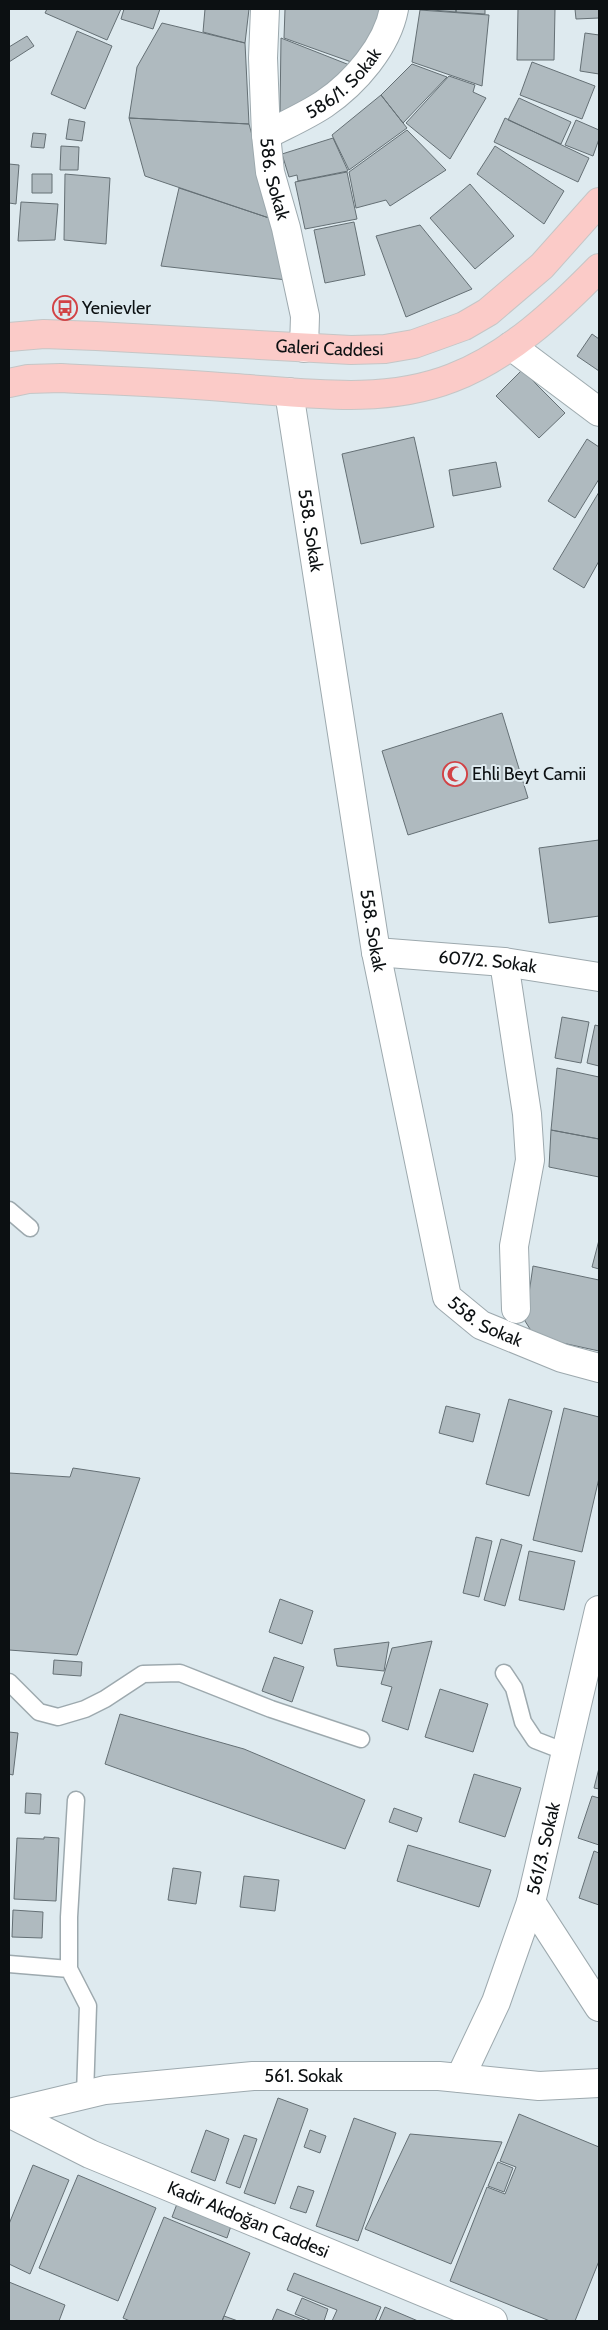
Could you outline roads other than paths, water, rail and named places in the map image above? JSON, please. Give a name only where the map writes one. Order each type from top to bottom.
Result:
[{"type":"main road","name":"Galeri Caddesi","points":[[9,337],[44,334],[304,348],[385,349],[414,344],[464,326],[488,312],[542,266],[599,202]]},
{"type":"main road","points":[[9,383],[61,378],[350,395],[410,391],[452,378],[480,365],[511,346],[562,306],[599,268]]},
{"type":"street","name":"586. Sokak","points":[[265,9],[263,58],[266,135],[270,172],[286,228],[305,316],[304,348]]},
{"type":"street","name":"586/1. Sokak","points":[[266,135],[325,103],[370,63],[391,24],[394,9]]},
{"type":"street","points":[[511,346],[599,412]]},
{"type":"street","name":"558. Sokak","points":[[289,392],[376,952],[447,1297],[481,1325],[562,1358],[599,1368]]},
{"type":"street","name":"607/2. Sokak","points":[[376,952],[504,962],[599,977]]},
{"type":"street","points":[[504,962],[527,1114],[530,1160],[514,1246],[516,1309]]},
{"type":"street","name":"561/3. Sokak","points":[[460,2078],[496,2002],[530,1902],[598,1622]]},
{"type":"street","points":[[530,1902],[599,2008]]},
{"type":"street","name":"561. Sokak","points":[[9,2113],[105,2090],[253,2076],[460,2078],[539,2086],[599,2083]]},
{"type":"street","name":"Kadir Akdoğan Caddesi","points":[[9,2113],[90,2154],[492,2321]]},
{"type":"lane","points":[[9,1210],[30,1228]]},
{"type":"lane","points":[[9,1682],[39,1712],[58,1717],[85,1709],[144,1674],[180,1673],[271,1709],[361,1739]]},
{"type":"lane","points":[[504,1673],[514,1688],[523,1722],[535,1740],[566,1752]]},
{"type":"lane","points":[[76,1800],[69,1917],[69,1969],[88,2006],[85,2095]]},
{"type":"lane","points":[[9,1964],[69,1969]]},
{"type":"place","name":"Yenievler","points":[[65,308]]},
{"type":"place","name":"Ehli Beyt Camii","points":[[455,774]]}]
